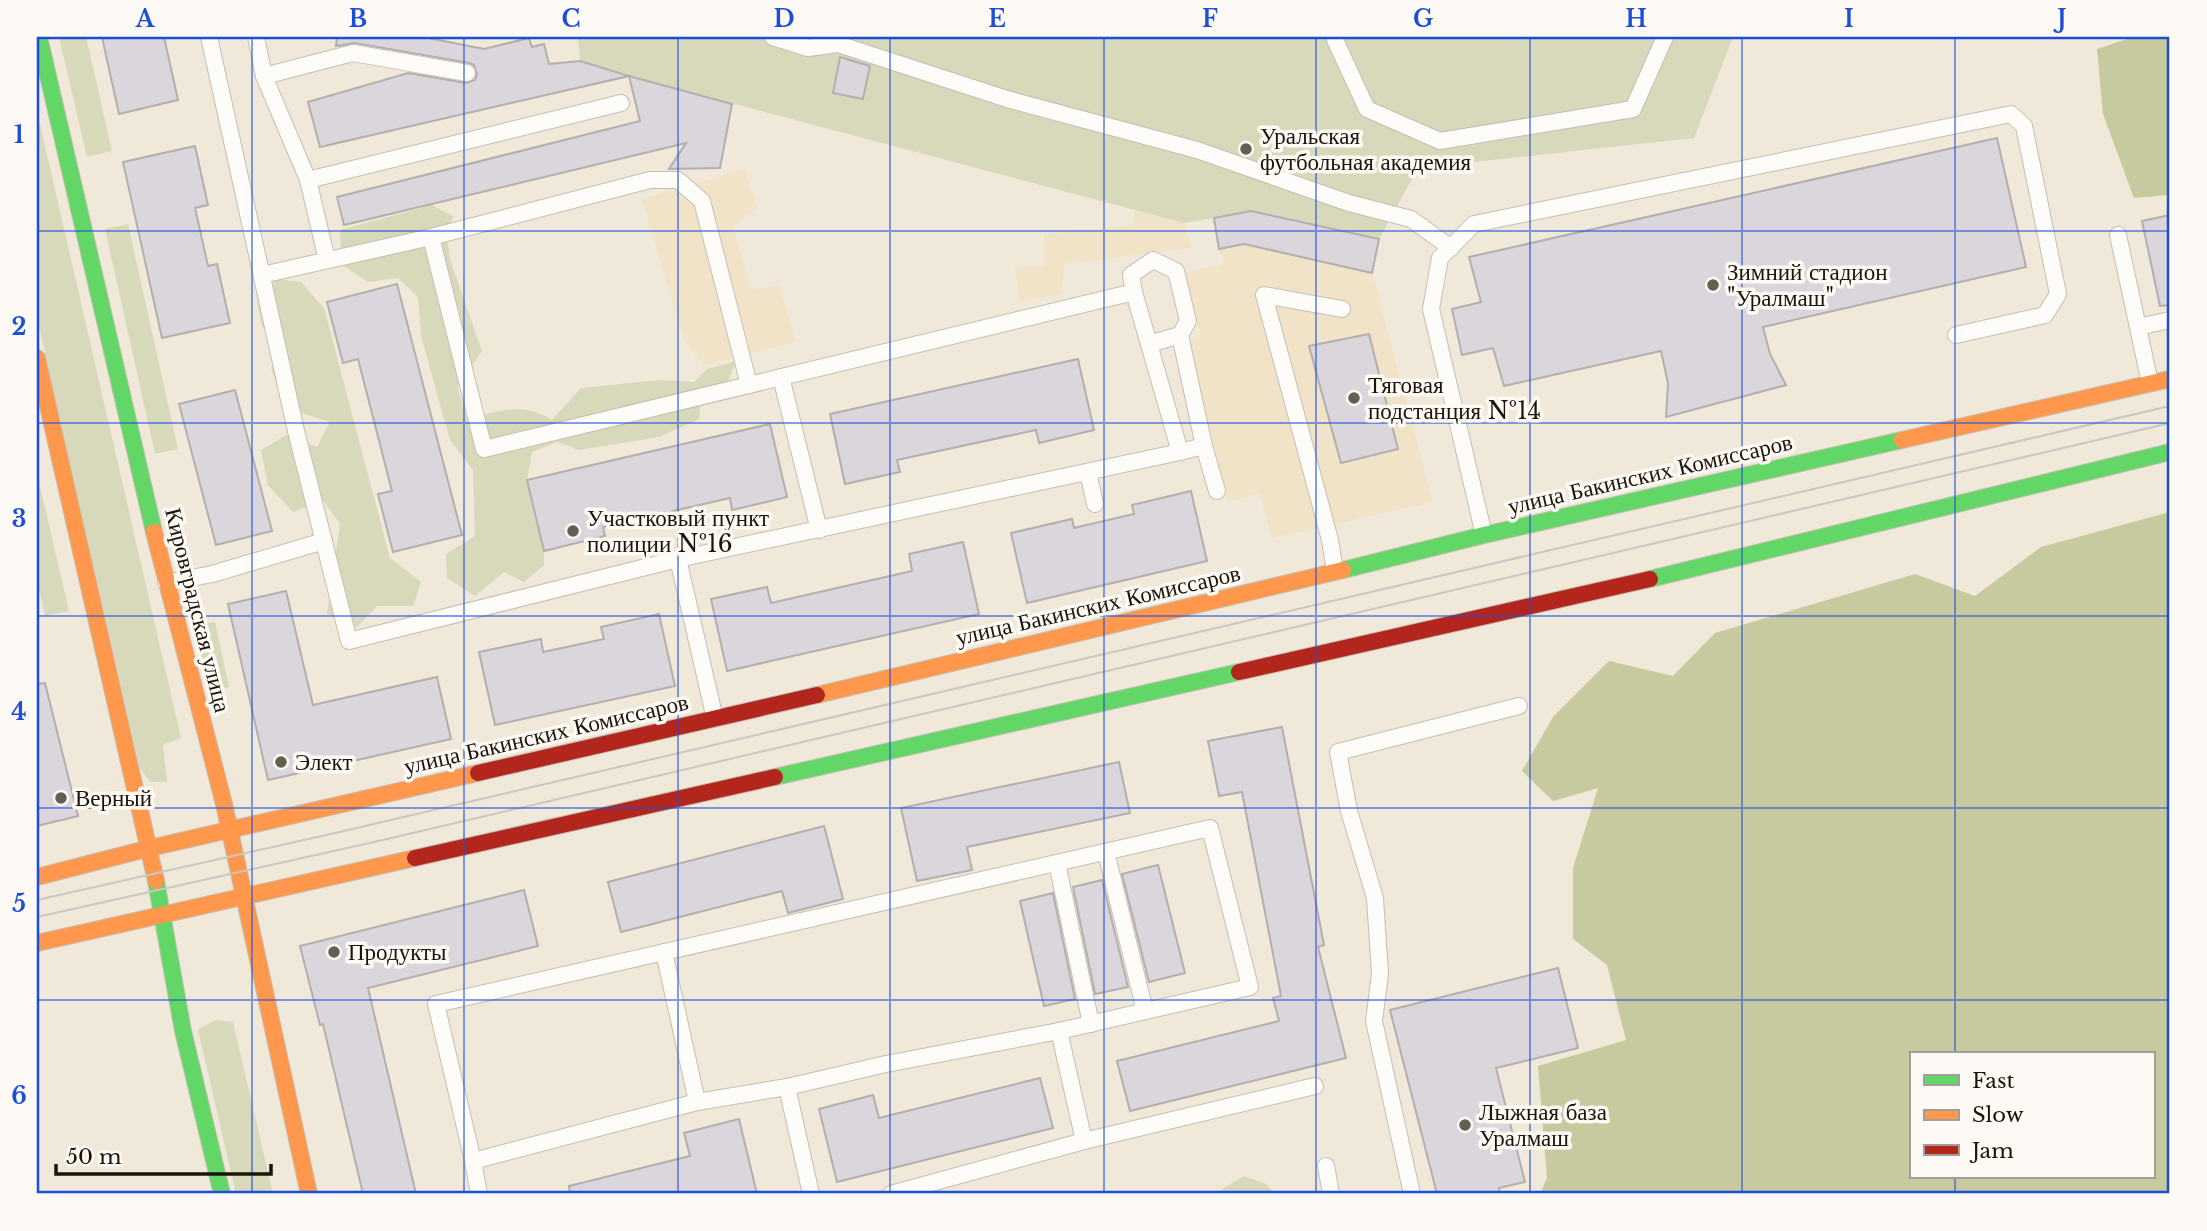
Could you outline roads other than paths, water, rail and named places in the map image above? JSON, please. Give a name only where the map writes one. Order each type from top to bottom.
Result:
[{"type":"main road","name":"Кировградская улица","points":[[39,37],[166,583],[230,830],[309,1194]]},
{"type":"main road","points":[[37,358],[44,421],[150,848],[184,1031],[222,1194]]},
{"type":"main road","name":"улица Бакинских Комиссаров","points":[[37,877],[150,848],[715,719],[1484,535],[2170,379]]},
{"type":"main road","points":[[37,943],[1686,572],[2170,452]]},
{"type":"lane","points":[[209,37],[296,431],[349,641],[678,559],[1204,446]]},
{"type":"lane","points":[[256,37],[264,76],[308,180],[327,260]]},
{"type":"lane","points":[[773,37],[808,48],[838,44],[1007,99],[1197,150],[1349,203],[1411,219],[1451,248]]},
{"type":"lane","points":[[1335,40],[1367,109],[1440,141],[1633,110],[1665,37]]},
{"type":"lane","points":[[264,76],[353,53],[467,73]]},
{"type":"lane","points":[[308,180],[621,103]]},
{"type":"lane","points":[[1484,535],[1431,309],[1440,258],[1474,224],[2011,114],[2024,126],[2058,294],[2045,315],[1956,335]]},
{"type":"lane","points":[[262,275],[431,237],[650,180],[678,180],[702,201],[749,385]]},
{"type":"lane","points":[[2118,234],[2150,383]]},
{"type":"lane","points":[[431,237],[484,449],[1134,292]]},
{"type":"lane","points":[[1180,452],[1131,275],[1153,260],[1176,271],[1188,321],[1180,335],[1204,446],[1217,491]]},
{"type":"lane","points":[[1335,572],[1330,540],[1264,295],[1342,309]]},
{"type":"lane","points":[[2138,327],[2170,320]]},
{"type":"lane","points":[[1149,344],[1180,335]]},
{"type":"lane","points":[[781,377],[819,530]]},
{"type":"lane","points":[[1088,472],[1095,504]]},
{"type":"lane","points":[[166,583],[212,574],[324,541]]},
{"type":"lane","points":[[678,559],[715,719]]},
{"type":"lane","points":[[1412,1194],[1374,1021],[1380,974],[1375,898],[1349,811],[1338,752],[1519,706]]},
{"type":"lane","points":[[473,1161],[697,1102],[787,1087],[886,1064],[1059,1031],[1250,986],[1210,828],[436,1004],[480,1194]]},
{"type":"lane","points":[[1106,852],[1145,1011]]},
{"type":"lane","points":[[1056,863],[1091,1024]]},
{"type":"lane","points":[[664,952],[697,1102]]},
{"type":"lane","points":[[1059,1031],[1084,1141]]},
{"type":"lane","points":[[891,1194],[1084,1141],[1315,1086]]},
{"type":"lane","points":[[787,1087],[811,1194]]},
{"type":"lane","points":[[1326,1166],[1331,1194]]},
{"type":"tram line","points":[[37,900],[2170,406]]},
{"type":"tram line","points":[[37,917],[374,842],[2170,423]]},
{"type":"place","name":"Уральская футбольная академия","points":[[1246,149]]},
{"type":"place","name":"Зимний стадион \"Уралмаш\"","points":[[1713,285]]},
{"type":"place","name":"Тяговая подстанция №14","points":[[1354,398]]},
{"type":"place","name":"Участковый пункт полиции №16","points":[[573,531]]},
{"type":"place","name":"Элект","points":[[281,762]]},
{"type":"place","name":"Верный","points":[[61,798]]},
{"type":"place","name":"Продукты","points":[[334,952]]},
{"type":"place","name":"Лыжная база Уралмаш","points":[[1465,1125]]}]
